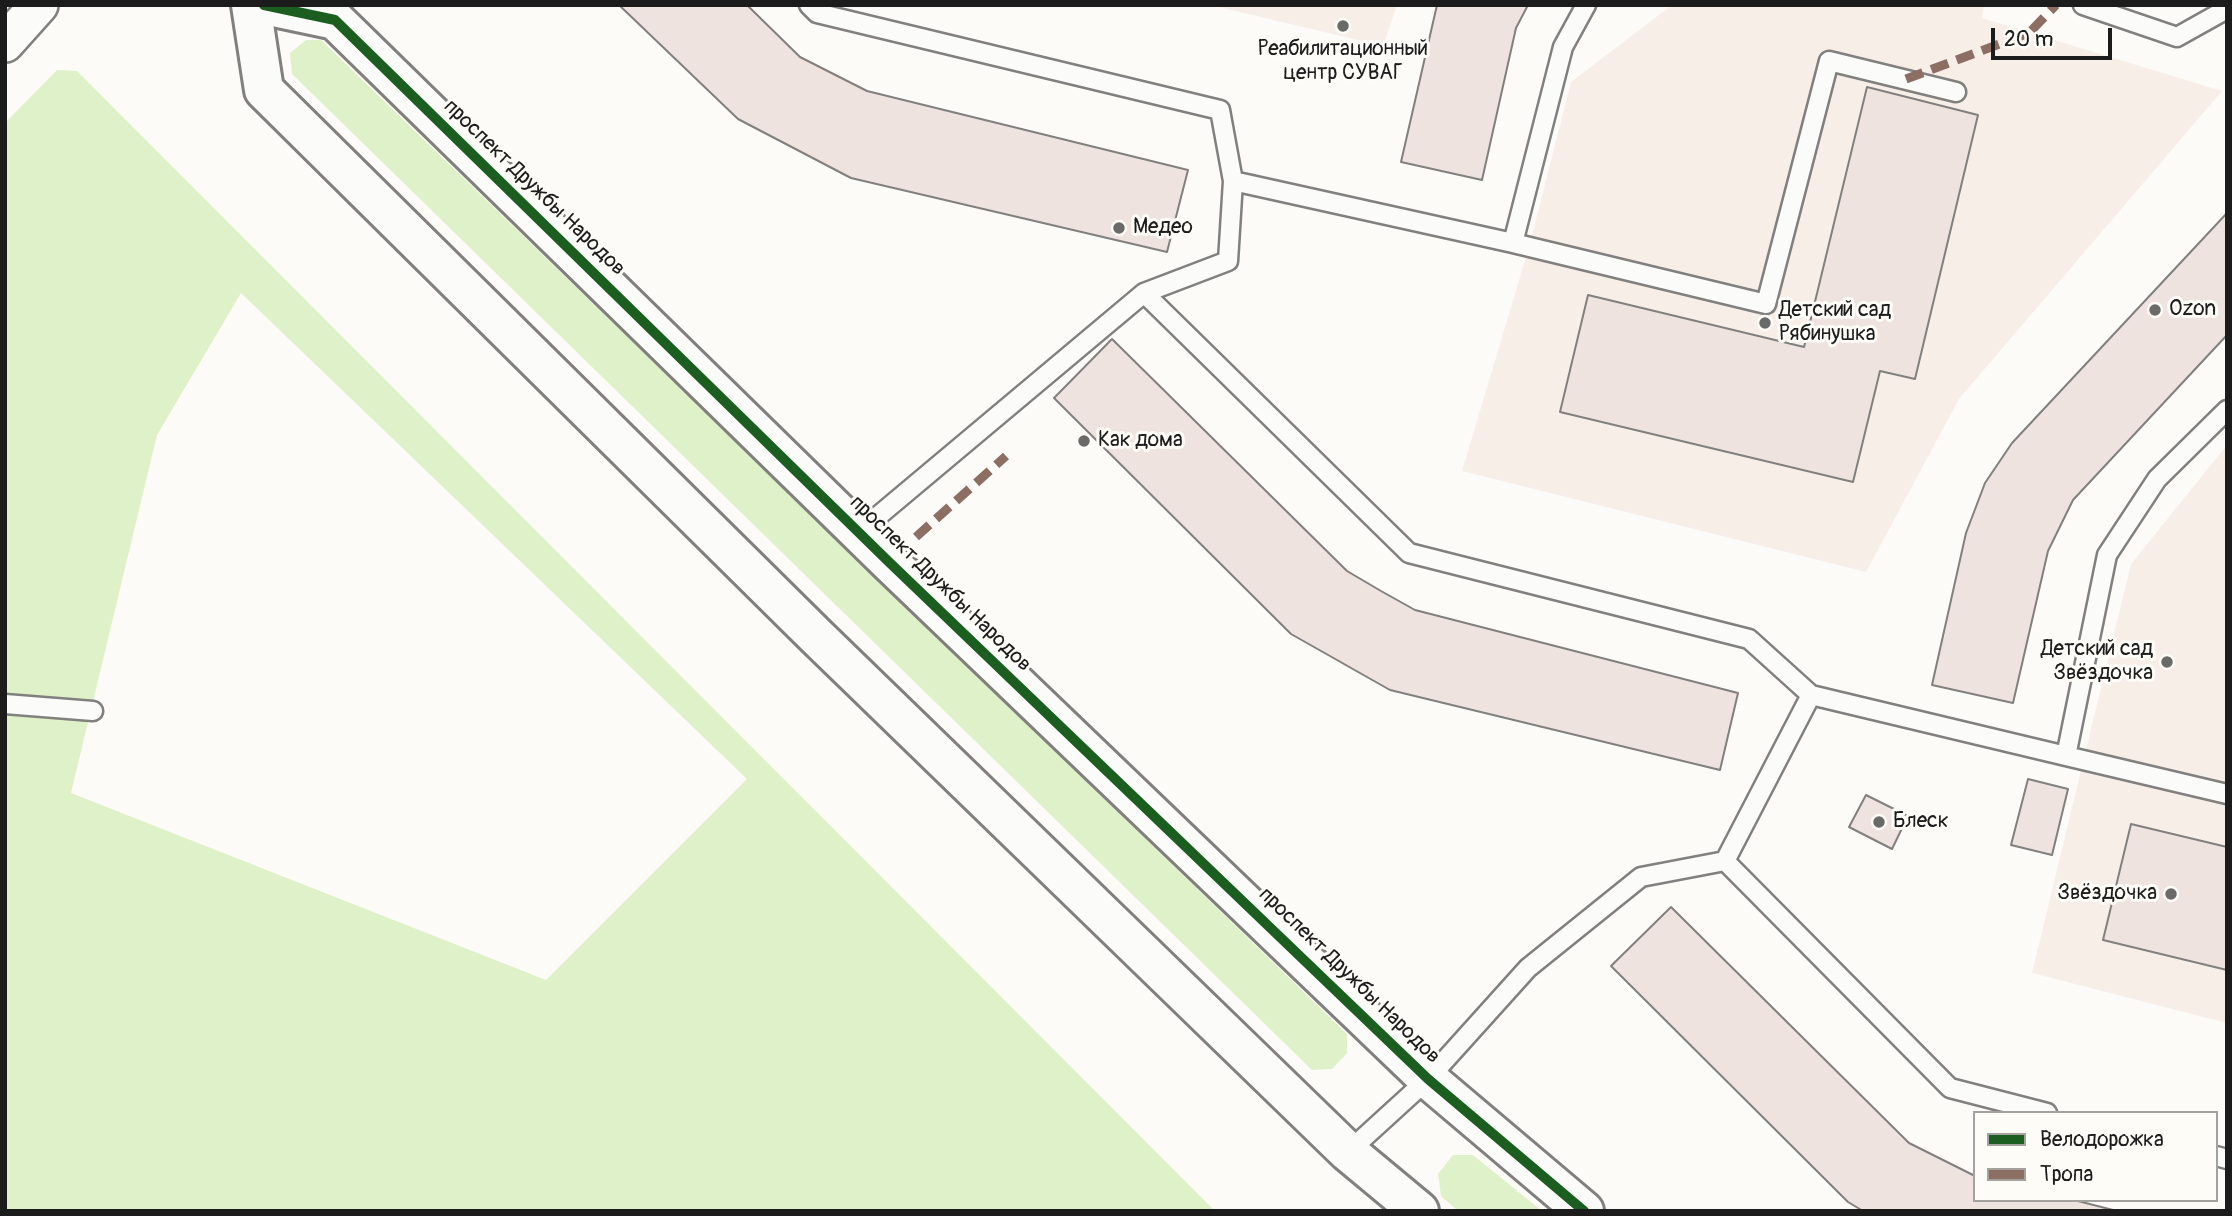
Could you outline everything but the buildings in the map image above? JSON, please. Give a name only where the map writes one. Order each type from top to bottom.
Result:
[{"type":"street","points":[[5,43],[39,5]]},
{"type":"street","points":[[251,5],[264,90],[816,636],[1348,1153],[1419,1211]]},
{"type":"street","name":"проспект Дружбы Народов","points":[[264,5],[335,20],[859,532],[1427,1079],[1584,1211]]},
{"type":"lane","points":[[809,5],[817,13],[1220,110],[1233,181],[1228,261],[1144,293],[859,532]]},
{"type":"lane","points":[[1513,243],[1563,47],[1586,5]]},
{"type":"lane","points":[[2084,5],[2176,37],[2227,9]]},
{"type":"lane","points":[[1233,181],[1513,243],[1766,304],[1829,61],[1956,92]]},
{"type":"lane","points":[[1144,293],[1409,553],[1749,639],[1811,695],[2227,794]]},
{"type":"lane","points":[[2066,756],[2107,555],[2157,479],[2227,410]]},
{"type":"lane","points":[[1725,861],[1811,695]]},
{"type":"lane","points":[[5,704],[93,711]]},
{"type":"lane","points":[[1348,1153],[1427,1079],[1528,968],[1641,877],[1725,861]]},
{"type":"lane","points":[[1725,861],[1950,1088],[2039,1111]]},
{"type":"shaded area","name":"Реабилитационный центр СУВАГ","points":[[1210,5],[1397,5],[1383,46]]},
{"type":"shaded area","name":"Детский сад Рябинушка","points":[[1672,5],[1984,5],[1982,18],[2222,91],[1959,399],[1866,572],[1462,471],[1529,247],[1571,82]]},
{"type":"shaded area","name":"Детский сад Звёздочка","points":[[2227,445],[2227,1023],[2032,973],[2131,564]]},
{"type":"green space","points":[[306,40],[321,40],[1347,1034],[1347,1053],[1332,1069],[1312,1070],[292,74],[290,53]]},
{"type":"green space","points":[[57,70],[77,71],[1215,1211],[5,1211],[5,123]],"holes":[[[241,293],[747,779],[546,980],[71,793],[157,435]]]},
{"type":"green space","points":[[1453,1155],[1473,1155],[1542,1211],[1458,1211],[1441,1196],[1438,1174]]},
{"type":"marked path","points":[[1906,79],[2029,33],[2056,5]]},
{"type":"marked path","points":[[916,537],[1006,456]]},
{"type":"cycle path","points":[[264,5],[335,20],[890,563],[1428,1079],[1584,1211]]},
{"type":"place","name":"Реабилитационный центр СУВАГ","points":[[1343,26]]},
{"type":"place","name":"Медео","points":[[1119,228]]},
{"type":"place","name":"Ozon","points":[[2155,310]]},
{"type":"place","name":"Детский сад Рябинушка","points":[[1765,323]]},
{"type":"place","name":"Как дома","points":[[1084,441]]},
{"type":"place","name":"Детский сад Звёздочка","points":[[2167,662]]},
{"type":"place","name":"Блеск","points":[[1879,822]]},
{"type":"place","name":"Звёздочка","points":[[2171,894]]}]
